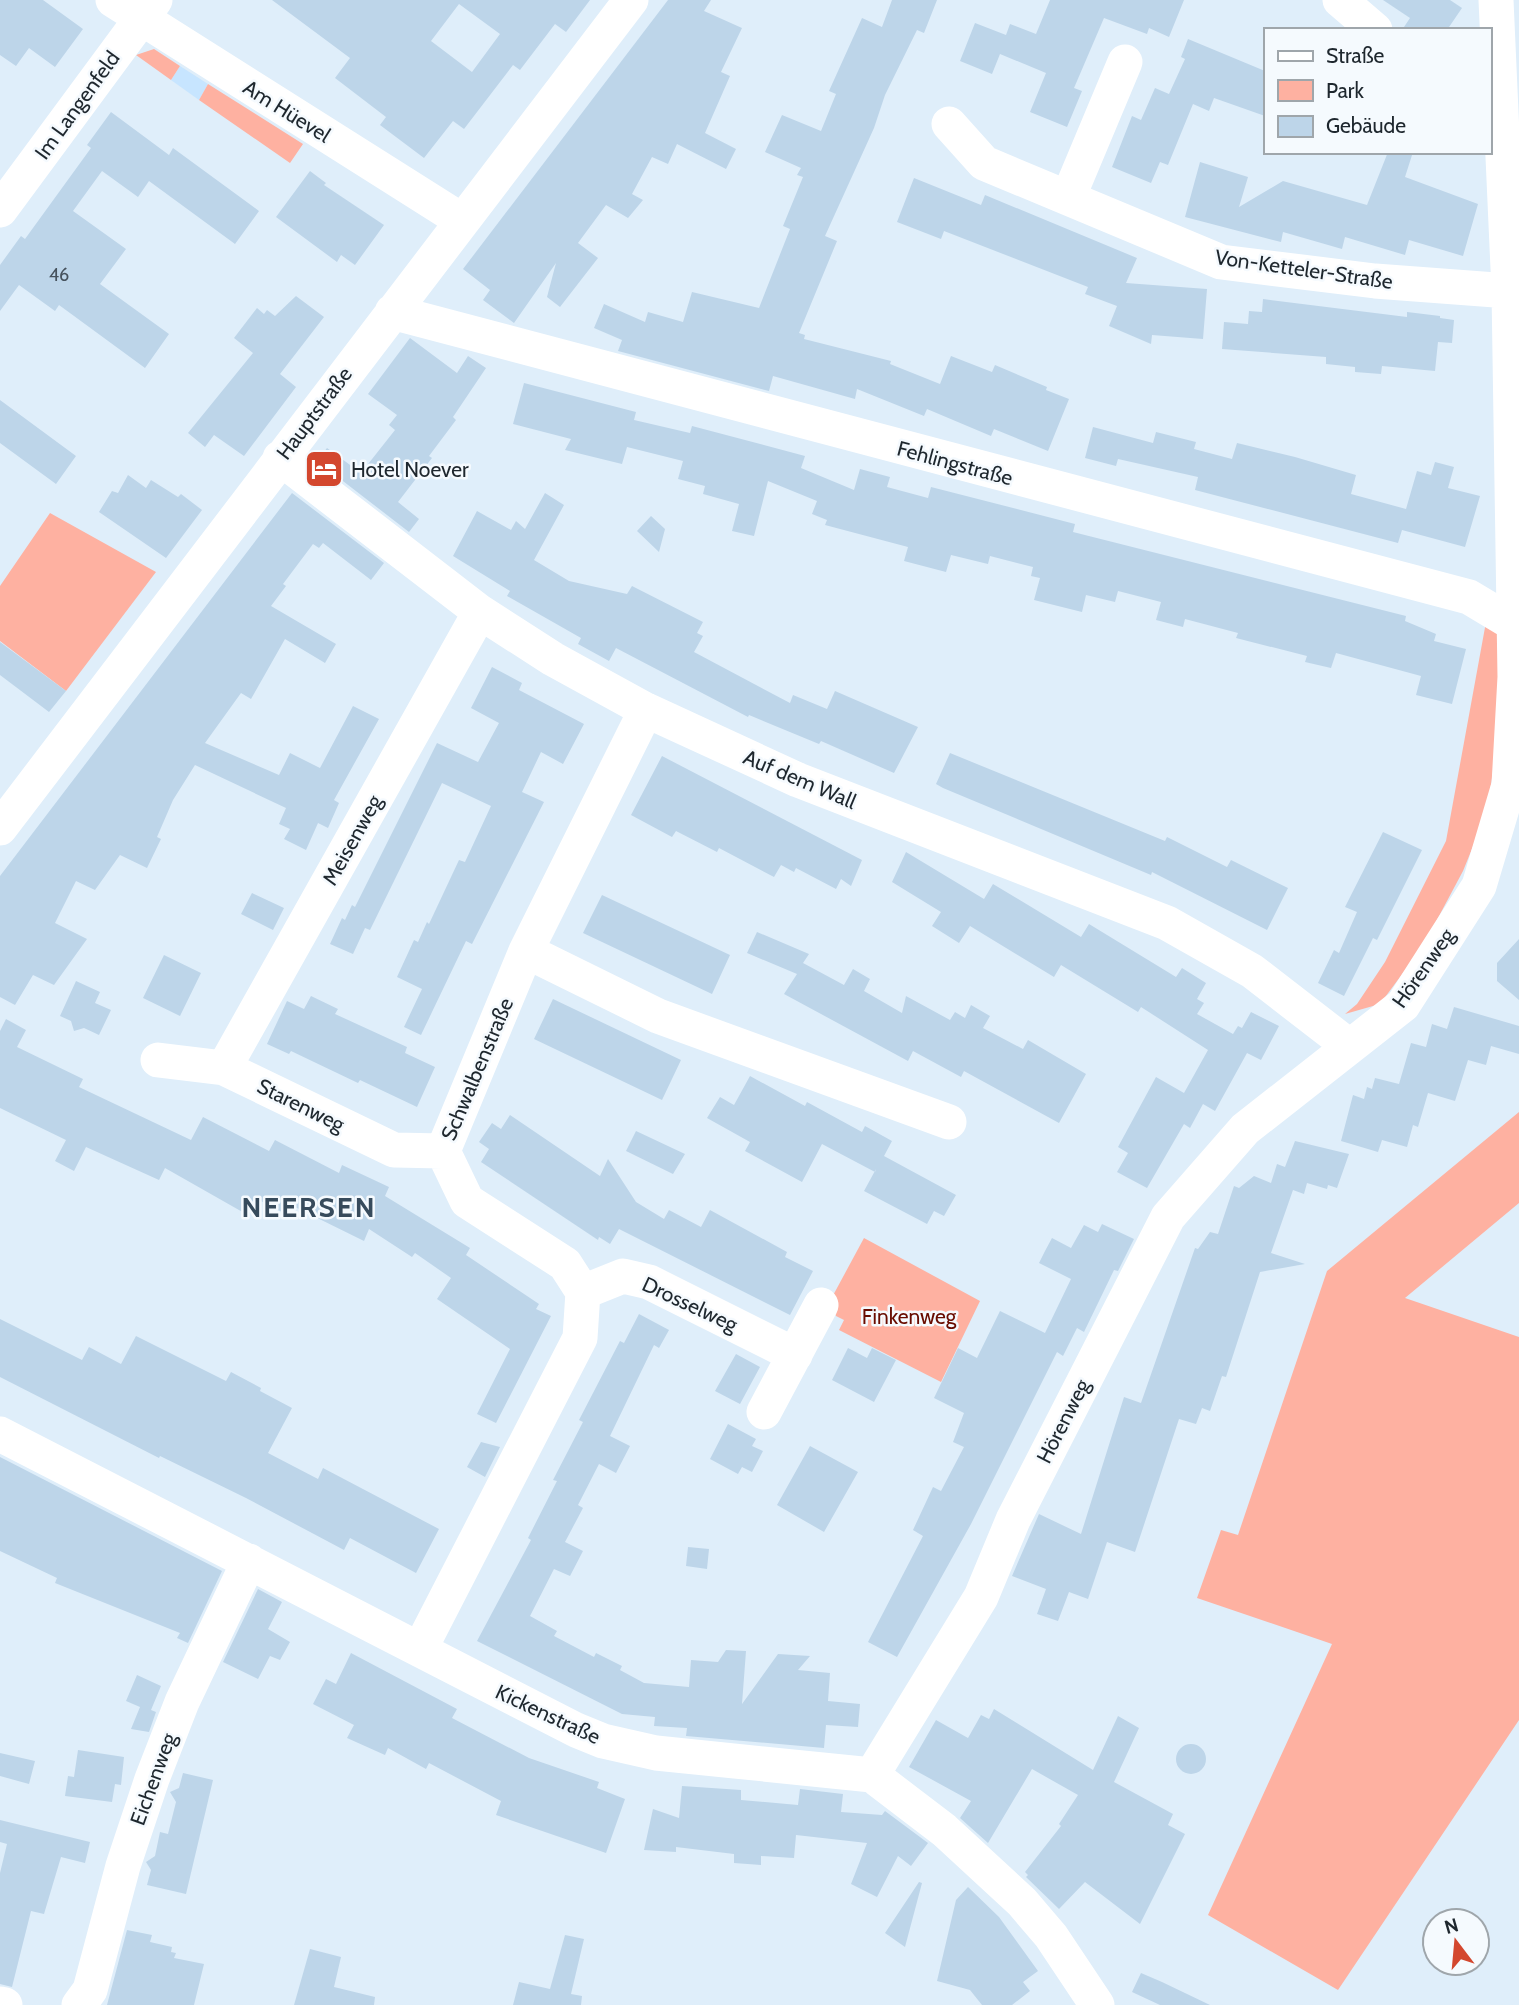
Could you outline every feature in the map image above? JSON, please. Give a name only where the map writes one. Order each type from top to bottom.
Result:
[{"type":"street","name":"Hauptstraße","points":[[0,828],[631,0]]},
{"type":"street","name":"Hörenweg","points":[[873,1775],[981,1597],[1013,1520],[1168,1217],[1245,1129],[1403,1005],[1479,886],[1510,785],[1516,625],[1508,291],[1494,68],[1496,0]]},
{"type":"street","name":"Am Hüevel","points":[[136,6],[461,220]]},
{"type":"street","name":"Im Langenfeld","points":[[0,210],[136,6]]},
{"type":"street","points":[[1068,198],[1125,62]]},
{"type":"street","name":"Von-Ketteler-Straße","points":[[949,124],[984,163],[1221,262],[1375,281],[1508,291]]},
{"type":"street","name":"Fehlingstraße","points":[[392,312],[791,420],[1469,597],[1516,625]]},
{"type":"street","name":"Auf dem Wall","points":[[280,458],[480,612],[553,659],[646,710],[798,780],[1167,923],[1252,971],[1349,1046]]},
{"type":"street","name":"Meisenweg","points":[[224,1068],[480,612]]},
{"type":"street","name":"Schwalbenstraße","points":[[583,1292],[565,1264],[467,1201],[443,1151],[526,951],[646,710]]},
{"type":"street","points":[[526,951],[658,1016],[949,1122]]},
{"type":"street","name":"Starenweg","points":[[158,1060],[224,1068],[394,1150],[443,1151]]},
{"type":"street","name":"Drosselweg","points":[[583,1292],[622,1276],[649,1282],[795,1355]]},
{"type":"street","points":[[420,1649],[580,1338],[583,1292]]},
{"type":"street","points":[[764,1412],[821,1305]]},
{"type":"street","name":"Kickenstraße","points":[[0,1434],[420,1649],[546,1717],[603,1741],[690,1757],[873,1775]]},
{"type":"street","name":"Eichenweg","points":[[79,2005],[93,1982],[123,1866],[156,1767],[183,1702],[249,1561]]},
{"type":"street","points":[[873,1775],[944,1830],[1022,1902],[1051,1936],[1097,2005]]},
{"type":"shaded area","points":[[180,66],[208,84],[199,100],[171,80]]},
{"type":"green space","points":[[154,49],[180,66],[171,80],[136,55]]},
{"type":"green space","points":[[208,84],[303,144],[290,163],[199,100]]},
{"type":"green space","points":[[50,513],[156,572],[66,691],[0,641],[0,586]]},
{"type":"green space","points":[[1486,622],[1497,631],[1500,645],[1498,737],[1487,812],[1463,871],[1423,946],[1380,1004],[1345,1014],[1357,1004],[1385,962],[1446,841]]},
{"type":"green space","points":[[1519,1112],[1519,1203],[1405,1298],[1519,1337],[1519,1720],[1338,1990],[1208,1915],[1332,1644],[1197,1598],[1221,1530],[1238,1535],[1327,1271]]},
{"type":"green space","name":"Finkenweg","points":[[864,1238],[980,1301],[941,1382],[839,1330],[844,1320],[836,1316],[830,1301]]},
{"type":"building","points":[[0,0],[43,0],[83,29],[55,67],[29,48],[16,66],[0,55]]},
{"type":"building","points":[[272,0],[590,0],[566,32],[555,24],[520,70],[513,65],[464,129],[453,121],[424,158],[380,125],[386,117],[335,78],[350,58]],"holes":[[[459,4],[500,34],[472,72],[431,41]]]},
{"type":"building","points":[[668,0],[711,0],[704,11],[742,28],[721,72],[730,76],[705,133],[736,149],[726,169],[677,144],[668,164],[652,157],[632,194],[643,200],[628,218],[606,205],[578,243],[598,258],[560,307],[547,297],[556,263],[514,323],[483,300],[490,290],[463,269]]},
{"type":"building","points":[[892,0],[937,0],[924,33],[917,30],[885,95],[874,128],[825,236],[837,241],[799,333],[805,335],[804,339],[891,361],[890,364],[940,384],[951,356],[992,372],[995,365],[1047,387],[1046,390],[1069,399],[1048,451],[994,429],[991,436],[927,409],[924,416],[857,389],[855,399],[773,376],[769,391],[618,351],[622,340],[594,328],[604,304],[645,322],[648,312],[683,322],[692,292],[759,308],[790,229],[783,226],[803,177],[797,175],[801,168],[765,152],[782,115],[821,131],[836,94],[829,91],[862,18],[882,27]]},
{"type":"building","points":[[1050,0],[1184,0],[1169,37],[1149,28],[1147,34],[1104,18],[1074,88],[1082,91],[1067,127],[1030,112],[1046,73],[1000,54],[992,74],[960,61],[975,23],[1006,35],[1010,24],[1036,34]]},
{"type":"building","points":[[1383,0],[1450,0],[1462,8],[1448,28],[1403,28],[1410,18]]},
{"type":"building","points":[[1188,39],[1264,71],[1264,116],[1214,98],[1209,111],[1193,104],[1168,165],[1160,162],[1151,183],[1112,167],[1132,116],[1141,120],[1155,88],[1169,94],[1185,59],[1181,57]]},
{"type":"building","points":[[111,112],[169,155],[173,148],[259,211],[235,244],[149,181],[138,197],[102,171],[73,211],[126,249],[100,284],[169,334],[145,368],[59,305],[55,311],[19,285],[0,311],[0,265],[21,236],[25,239],[91,148],[87,145]]},
{"type":"building","points":[[1387,154],[1412,154],[1405,177],[1478,204],[1463,256],[1409,240],[1405,255],[1345,237],[1342,249],[1283,232],[1281,242],[1185,217],[1200,162],[1248,177],[1239,207],[1283,181],[1367,205]]},
{"type":"building","points":[[310,171],[326,183],[324,185],[384,225],[355,265],[341,255],[337,262],[276,217]]},
{"type":"building","points":[[914,178],[981,205],[985,195],[1137,258],[1126,283],[1207,289],[1203,339],[1152,335],[1151,344],[1109,326],[1117,306],[1085,294],[1088,287],[944,231],[941,239],[897,222]]},
{"type":"building","points":[[296,296],[324,317],[280,374],[296,387],[244,456],[214,435],[205,447],[188,433],[253,353],[234,338],[257,308],[264,314],[267,310],[275,316]]},
{"type":"building","points":[[1263,299],[1407,317],[1407,312],[1440,316],[1454,320],[1452,343],[1438,342],[1435,371],[1382,366],[1381,374],[1355,372],[1355,367],[1326,364],[1326,357],[1222,349],[1224,322],[1248,324],[1249,311],[1262,312]]},
{"type":"building","points":[[410,338],[457,373],[468,356],[486,368],[453,417],[456,420],[429,456],[432,458],[398,502],[419,519],[409,532],[317,461],[327,448],[361,473],[395,430],[389,425],[397,415],[368,394]]},
{"type":"building","points":[[524,383],[636,412],[634,420],[690,433],[692,426],[805,456],[801,468],[854,490],[860,469],[890,477],[887,487],[928,498],[931,487],[1075,524],[1073,532],[1406,616],[1405,621],[1436,634],[1434,641],[1466,649],[1452,704],[1416,695],[1421,676],[1336,653],[1331,668],[1305,662],[1307,656],[1236,638],[1238,633],[1185,619],[1183,627],[1156,620],[1161,602],[1118,591],[1115,602],[1086,595],[1082,612],[1034,600],[1040,578],[1031,576],[1033,567],[990,556],[988,564],[951,555],[946,572],[904,561],[908,547],[825,525],[827,520],[812,514],[817,501],[768,481],[754,536],[732,531],[739,504],[703,494],[705,486],[678,479],[683,461],[627,447],[622,464],[565,450],[571,439],[513,424]]},
{"type":"building","points":[[0,400],[76,456],[56,484],[0,443]]},
{"type":"building","points":[[1093,427],[1153,443],[1156,432],[1196,442],[1194,449],[1232,459],[1237,443],[1295,457],[1356,475],[1351,494],[1406,509],[1417,471],[1431,475],[1435,462],[1454,467],[1448,488],[1480,496],[1465,547],[1402,530],[1398,543],[1195,490],[1198,477],[1118,459],[1116,466],[1085,458]]},
{"type":"building","points":[[128,475],[146,488],[151,480],[178,497],[181,494],[202,510],[166,558],[99,512],[112,491],[118,493]]},
{"type":"building","points":[[292,493],[384,563],[371,580],[323,543],[319,548],[313,544],[283,584],[286,586],[271,606],[336,644],[325,663],[285,639],[251,699],[241,693],[205,743],[279,775],[290,753],[320,768],[353,706],[379,719],[334,800],[339,803],[328,828],[318,823],[306,850],[284,839],[290,829],[279,824],[286,808],[195,765],[173,800],[157,837],[161,839],[147,868],[120,855],[95,890],[76,881],[55,923],[87,939],[54,985],[33,975],[15,1005],[0,997],[0,876]]},
{"type":"building","points":[[545,493],[564,505],[534,560],[569,581],[627,594],[632,586],[703,622],[697,633],[703,636],[694,652],[790,703],[793,695],[827,709],[835,691],[918,727],[894,773],[821,741],[819,744],[749,715],[748,717],[616,648],[609,661],[578,644],[581,638],[507,596],[510,591],[453,556],[477,511],[511,530],[516,521],[525,529]]},
{"type":"building","points":[[651,516],[665,529],[659,552],[637,531]]},
{"type":"building","points":[[0,642],[66,691],[49,712],[0,675]]},
{"type":"building","points":[[492,667],[522,683],[519,690],[584,724],[563,764],[541,752],[522,792],[544,802],[472,944],[466,941],[421,1035],[404,1027],[422,989],[397,977],[414,940],[418,942],[427,922],[429,924],[459,860],[465,862],[491,806],[442,783],[370,930],[365,928],[353,954],[330,944],[342,918],[345,920],[352,905],[355,907],[437,743],[478,762],[499,723],[471,708]]},
{"type":"building","points":[[950,753],[1165,841],[1167,837],[1227,867],[1231,860],[1288,888],[1267,930],[1152,872],[1151,875],[943,788],[936,784]]},
{"type":"building","points":[[662,756],[862,860],[851,886],[841,879],[836,889],[796,868],[794,872],[781,865],[774,877],[719,848],[717,852],[676,831],[672,837],[631,815]]},
{"type":"building","points":[[1383,832],[1422,850],[1377,940],[1373,938],[1344,996],[1318,983],[1334,950],[1339,953],[1357,912],[1345,907]]},
{"type":"building","points":[[906,852],[984,899],[993,884],[1081,937],[1089,924],[1176,977],[1182,968],[1206,983],[1197,999],[1204,1003],[1197,1014],[1233,1034],[1238,1026],[1242,1028],[1251,1012],[1279,1026],[1261,1060],[1247,1053],[1215,1111],[1203,1104],[1190,1128],[1184,1124],[1147,1188],[1117,1172],[1128,1153],[1118,1147],[1156,1077],[1184,1093],[1208,1050],[1141,1007],[1138,1012],[1061,965],[1054,977],[970,926],[959,943],[932,926],[941,912],[892,882]]},
{"type":"building","points":[[252,893],[284,908],[273,930],[241,914]]},
{"type":"building","points":[[602,895],[730,955],[712,994],[583,933]]},
{"type":"building","points":[[757,932],[809,954],[803,963],[844,985],[853,969],[870,979],[864,991],[902,1013],[906,996],[950,1020],[955,1012],[965,1018],[971,1005],[990,1016],[983,1028],[1023,1049],[1028,1040],[1086,1074],[1059,1123],[964,1071],[961,1077],[913,1051],[908,1061],[784,994],[797,974],[747,953]]},
{"type":"building","points":[[1519,939],[1519,1000],[1497,981],[1497,963]]},
{"type":"building","points":[[164,955],[201,973],[180,1016],[143,998]]},
{"type":"building","points":[[76,981],[100,992],[95,1003],[111,1010],[99,1035],[84,1028],[74,1031],[71,1021],[60,1016]]},
{"type":"building","points":[[311,996],[338,1009],[335,1014],[407,1047],[405,1053],[435,1067],[417,1107],[291,1051],[289,1054],[267,1044],[287,1001],[304,1009]]},
{"type":"building","points":[[553,999],[681,1060],[662,1100],[534,1039]]},
{"type":"building","points":[[1454,1007],[1519,1026],[1519,1054],[1491,1046],[1486,1065],[1468,1060],[1455,1101],[1428,1093],[1418,1127],[1413,1125],[1407,1147],[1382,1140],[1378,1152],[1341,1141],[1353,1095],[1364,1099],[1367,1087],[1372,1089],[1375,1078],[1399,1084],[1411,1043],[1426,1047],[1432,1024],[1447,1029]]},
{"type":"building","points":[[6,1019],[26,1030],[17,1047],[83,1079],[79,1087],[191,1140],[203,1117],[269,1151],[275,1140],[339,1173],[342,1165],[389,1187],[385,1196],[470,1248],[466,1255],[539,1304],[536,1309],[551,1316],[496,1423],[477,1414],[510,1349],[437,1299],[451,1278],[415,1253],[412,1257],[369,1229],[364,1241],[295,1207],[290,1216],[255,1198],[246,1214],[165,1168],[159,1180],[86,1147],[74,1171],[55,1161],[66,1140],[0,1108],[0,1031]]},
{"type":"building","points":[[750,1076],[805,1106],[807,1102],[862,1132],[865,1126],[892,1141],[884,1156],[956,1195],[944,1216],[934,1211],[927,1224],[864,1191],[875,1172],[822,1144],[802,1182],[745,1151],[750,1142],[707,1118],[720,1097],[734,1105]]},
{"type":"building","points":[[510,1115],[600,1176],[608,1159],[636,1202],[664,1219],[669,1210],[701,1227],[710,1210],[787,1252],[785,1257],[813,1271],[790,1315],[619,1229],[610,1244],[599,1237],[598,1240],[481,1162],[489,1149],[479,1142],[492,1123],[501,1129]]},
{"type":"building","points":[[636,1131],[685,1154],[673,1174],[626,1151]]},
{"type":"building","points":[[1295,1141],[1349,1154],[1337,1188],[1328,1185],[1327,1189],[1307,1183],[1304,1194],[1293,1190],[1271,1253],[1305,1264],[1260,1272],[1226,1377],[1222,1376],[1210,1411],[1202,1408],[1196,1424],[1179,1419],[1135,1552],[1107,1542],[1088,1599],[1069,1592],[1058,1621],[1037,1614],[1046,1589],[1012,1576],[1039,1514],[1081,1534],[1124,1397],[1141,1403],[1195,1248],[1198,1249],[1210,1232],[1218,1234],[1234,1186],[1239,1188],[1254,1176],[1271,1183],[1277,1164],[1285,1167]]},
{"type":"building","points":[[1102,1224],[1134,1239],[1118,1271],[1114,1270],[1084,1332],[1077,1328],[1063,1356],[1057,1352],[971,1524],[897,1657],[868,1642],[923,1536],[913,1530],[933,1487],[941,1491],[964,1447],[953,1442],[964,1413],[934,1398],[958,1348],[977,1358],[1000,1311],[1045,1333],[1071,1279],[1039,1263],[1045,1251],[1052,1238],[1071,1248],[1084,1225],[1098,1232]]},
{"type":"building","points":[[639,1314],[669,1330],[659,1348],[654,1345],[610,1436],[630,1446],[616,1473],[599,1464],[578,1505],[583,1508],[565,1542],[583,1551],[570,1576],[554,1569],[530,1616],[557,1631],[554,1636],[594,1657],[596,1653],[622,1666],[620,1670],[644,1683],[689,1687],[691,1660],[718,1662],[726,1650],[746,1651],[742,1704],[778,1654],[810,1656],[798,1670],[830,1673],[828,1701],[860,1704],[858,1727],[826,1725],[824,1748],[686,1736],[687,1728],[654,1726],[655,1717],[622,1714],[477,1641],[531,1540],[528,1538],[557,1481],[553,1480],[583,1422],[579,1420],[620,1341],[624,1343]]},
{"type":"building","points":[[0,1319],[82,1360],[89,1347],[121,1364],[136,1336],[226,1381],[231,1372],[261,1388],[260,1391],[292,1408],[268,1453],[318,1479],[323,1468],[439,1529],[416,1573],[350,1538],[344,1550],[246,1498],[160,1456],[159,1458],[0,1377]]},
{"type":"building","points":[[848,1348],[867,1358],[872,1348],[896,1360],[874,1402],[832,1380]]},
{"type":"building","points":[[736,1354],[760,1367],[740,1404],[715,1391]]},
{"type":"building","points":[[728,1424],[756,1439],[752,1446],[763,1451],[752,1472],[742,1467],[738,1474],[710,1459]]},
{"type":"building","points":[[481,1442],[500,1447],[485,1477],[467,1467]]},
{"type":"building","points":[[810,1446],[858,1472],[824,1532],[777,1505]]},
{"type":"building","points":[[0,1457],[222,1571],[188,1643],[177,1638],[180,1633],[55,1583],[57,1578],[0,1551]]},
{"type":"building","points":[[688,1547],[709,1549],[707,1569],[686,1566]]},
{"type":"building","points":[[258,1589],[282,1602],[268,1629],[290,1642],[280,1660],[270,1656],[258,1679],[223,1662]]},
{"type":"building","points":[[351,1653],[457,1709],[452,1718],[529,1758],[599,1782],[597,1788],[625,1799],[606,1853],[496,1815],[501,1801],[429,1763],[426,1769],[388,1748],[385,1755],[347,1738],[354,1725],[313,1704],[326,1679],[336,1684]]},
{"type":"building","points":[[137,1675],[161,1686],[151,1710],[156,1712],[149,1732],[131,1729],[140,1707],[126,1701]]},
{"type":"building","points":[[994,1709],[1093,1770],[1118,1716],[1139,1728],[1114,1782],[1173,1814],[1168,1825],[1185,1834],[1140,1924],[1085,1882],[1059,1909],[1026,1877],[1028,1875],[1025,1872],[1061,1826],[1059,1824],[1078,1795],[1032,1769],[988,1843],[960,1818],[971,1801],[909,1767],[936,1720],[968,1738],[981,1715],[989,1719]]},
{"type":"building","points":[[1191,1744],[1197,1745],[1205,1753],[1205,1765],[1197,1773],[1191,1774],[1185,1773],[1177,1765],[1176,1759],[1177,1753],[1185,1745]]},
{"type":"building","points":[[78,1750],[124,1757],[121,1785],[115,1784],[112,1802],[65,1796],[68,1776],[74,1777]]},
{"type":"building","points":[[0,1753],[35,1761],[29,1784],[0,1776]]},
{"type":"building","points":[[183,1773],[213,1780],[186,1894],[147,1885],[151,1870],[146,1862],[155,1856],[160,1832],[168,1834],[176,1802],[170,1792],[179,1788]]},
{"type":"building","points":[[682,1786],[741,1790],[741,1800],[798,1805],[800,1789],[843,1794],[841,1812],[882,1815],[885,1811],[928,1843],[911,1866],[898,1856],[877,1897],[851,1884],[867,1843],[796,1835],[794,1858],[761,1856],[761,1865],[734,1863],[734,1854],[676,1847],[676,1852],[644,1850],[653,1809],[679,1818]]},
{"type":"building","points":[[0,1820],[90,1842],[85,1863],[61,1857],[44,1914],[31,1911],[12,1987],[0,1984],[0,1873],[7,1844],[0,1842]]},
{"type":"building","points":[[919,1882],[922,1883],[905,1947],[885,1933]]},
{"type":"building","points":[[968,1887],[999,1917],[1038,1971],[1023,1982],[1030,1991],[1012,2005],[982,2005],[970,1990],[937,1981],[956,1900]]},
{"type":"building","points":[[127,1930],[152,1935],[150,1942],[172,1947],[171,1952],[176,1953],[174,1958],[204,1964],[194,2005],[107,2005]]},
{"type":"building","points":[[565,1935],[584,1939],[571,1994],[582,1996],[581,2005],[513,2005],[519,1982],[550,1989]]},
{"type":"building","points":[[310,1949],[341,1957],[334,1987],[375,1997],[374,2005],[294,2005]]},
{"type":"building","points":[[1141,1973],[1210,2005],[1160,2005],[1132,1992]]},
{"type":"place","name":"Hotel Noever","points":[[324,469]]},
{"type":"district","name":"NEERSEN","points":[[309,1207]]}]
